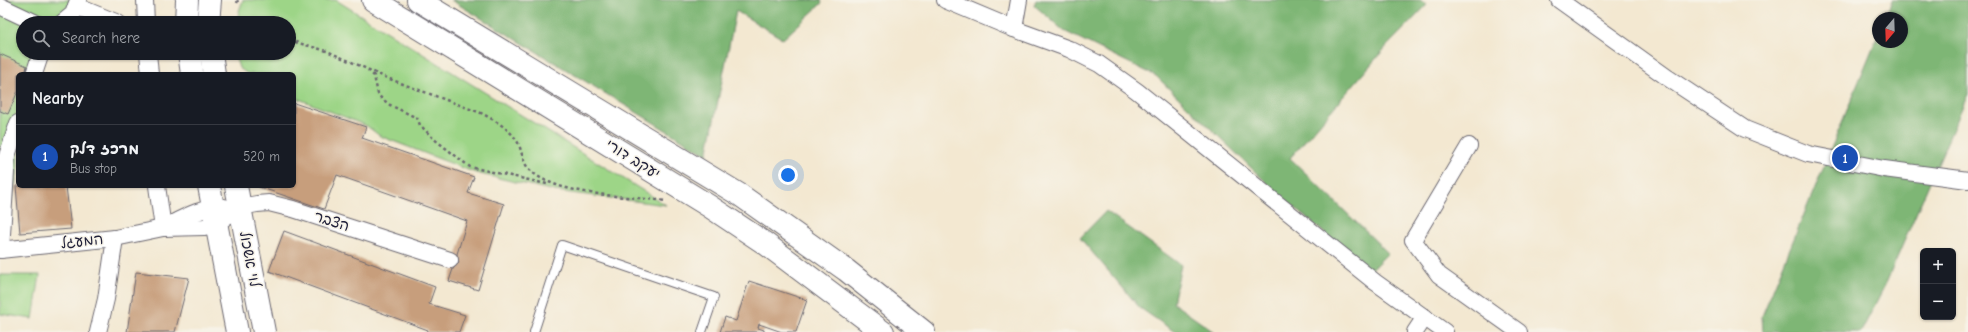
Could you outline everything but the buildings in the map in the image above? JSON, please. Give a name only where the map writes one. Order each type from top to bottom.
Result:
[{"type":"main road","points":[[186,16],[187,0]]},
{"type":"main road","name":"יעקב דורי","points":[[373,0],[709,206],[778,252],[883,332]]},
{"type":"main road","name":"יעקב דורי","points":[[418,0],[740,195],[846,270],[924,332]]},
{"type":"main road","points":[[209,14],[232,1]]},
{"type":"main road","points":[[190,60],[192,72]]},
{"type":"main road","points":[[215,72],[219,60]]},
{"type":"main road","name":"לוי אשכול","points":[[209,188],[237,332]]},
{"type":"main road","name":"לוי אשכול","points":[[236,188],[264,332]]},
{"type":"street","points":[[145,0],[146,16]]},
{"type":"street","points":[[945,0],[1014,29],[1069,49],[1099,64],[1137,91],[1375,282],[1445,332]]},
{"type":"street","points":[[1014,29],[1019,0]]},
{"type":"street","points":[[1559,0],[1668,78],[1745,129],[1808,154],[1884,169],[1968,180]]},
{"type":"street","points":[[71,16],[73,14],[77,3],[104,16]]},
{"type":"street","points":[[0,6],[21,16]]},
{"type":"street","points":[[0,13],[16,20]]},
{"type":"street","points":[[35,72],[39,60]]},
{"type":"street","points":[[149,60],[150,72]]},
{"type":"street","points":[[0,250],[7,156],[16,129]]},
{"type":"street","points":[[1469,146],[1413,240],[1439,275],[1519,332]]},
{"type":"street","points":[[158,188],[163,228]]},
{"type":"street","name":"הצבר","points":[[240,207],[257,204],[280,205],[450,260]]},
{"type":"street","name":"המעגל","points":[[0,250],[115,238],[163,228],[190,214],[214,216],[240,207]]},
{"type":"street","points":[[98,332],[106,299],[115,238]]},
{"type":"street","points":[[1415,332],[1425,317]]},
{"type":"lane","points":[[534,332],[562,244],[714,297],[702,332]]},
{"type":"lane","points":[[227,282],[244,332]]},
{"type":"path","points":[[296,42],[327,51],[387,78],[481,113],[493,119],[507,130],[517,141],[527,168],[539,178],[552,185]]},
{"type":"path","points":[[368,69],[374,76],[378,94],[381,98],[390,105],[417,118],[420,125],[434,139],[470,167],[552,185],[568,190],[672,201]]},
{"type":"green space","points":[[0,0],[78,0],[65,16],[16,16],[16,60],[42,60],[39,72],[16,72],[16,179],[0,250]]},
{"type":"green space","points":[[243,0],[336,0],[666,205],[555,191],[476,173],[380,136],[367,126],[296,98],[296,72],[245,72],[239,68],[236,60],[296,60],[296,16],[238,16]]},
{"type":"green space","points":[[451,0],[821,0],[822,3],[783,39],[736,11],[707,155]]},
{"type":"green space","points":[[1036,0],[1420,0],[1427,5],[1387,46],[1290,158],[1388,253],[1369,272],[1271,187],[1156,76],[1064,31],[1034,5]]},
{"type":"green space","points":[[1892,0],[1968,0],[1968,94],[1887,281],[1861,332],[1763,332],[1762,316],[1873,48],[1908,48],[1908,12],[1887,12]]},
{"type":"green space","points":[[1106,211],[1181,265],[1173,303],[1214,332],[1175,332],[1140,308],[1080,238]]},
{"type":"green space","points":[[0,275],[40,275],[33,319],[0,314]]},
{"type":"place","name":"מרכז דלק","points":[[1845,158]]}]
